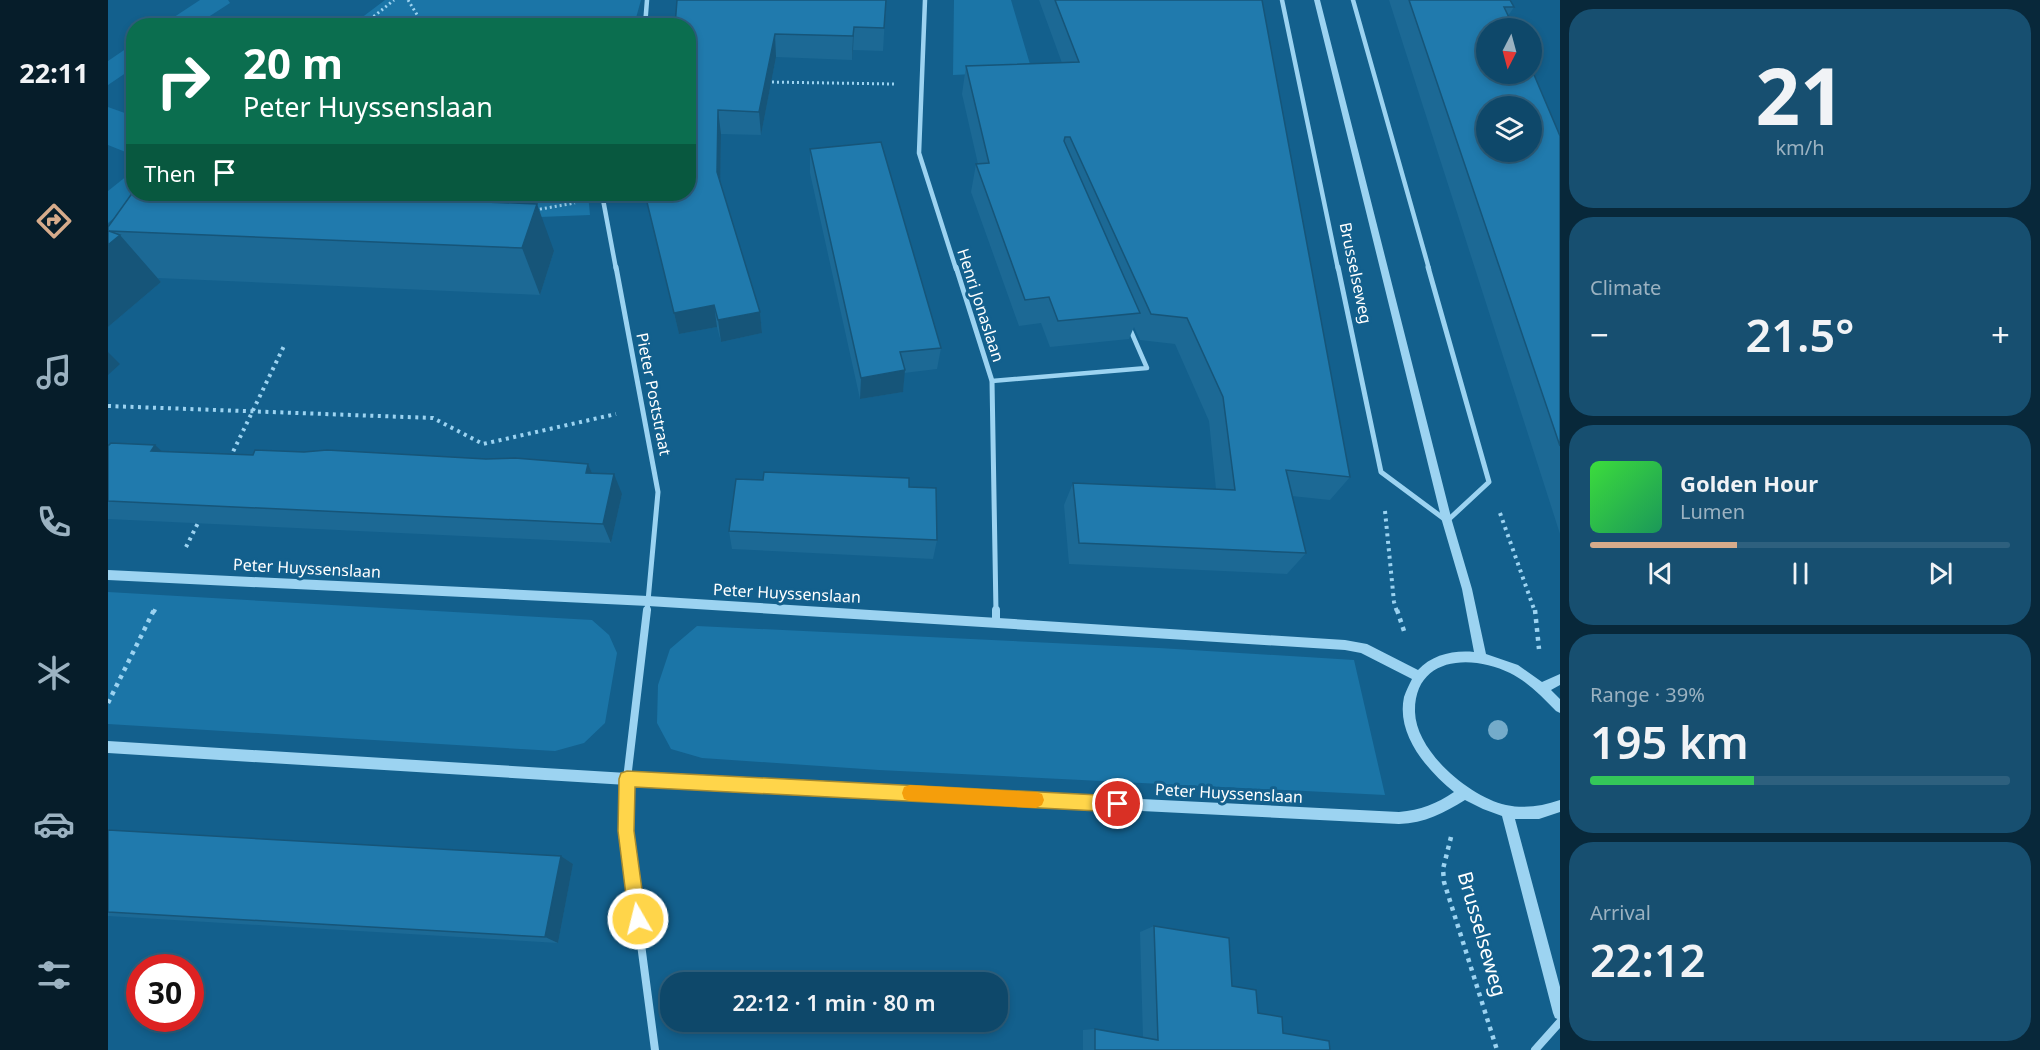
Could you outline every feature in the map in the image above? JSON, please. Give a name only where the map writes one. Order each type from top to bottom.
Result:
[{"type":"street","points":[[646,18],[647,0]]},
{"type":"street","name":"Henri Jonaslaan","points":[[925,0],[919,153],[992,381],[996,621]]},
{"type":"street","name":"Brusselseweg","points":[[1282,0],[1381,472]]},
{"type":"street","name":"Brusselseweg","points":[[1317,0],[1447,521],[1467,590],[1481,658]]},
{"type":"street","points":[[1353,0],[1489,482],[1447,521],[1381,472]]},
{"type":"street","name":"Pieter Poststraat","points":[[603,201],[658,492],[648,601]]},
{"type":"street","name":"Peter Huyssenslaan","points":[[108,575],[648,601],[996,621],[1345,645],[1363,648],[1419,677]]},
{"type":"street","points":[[648,601],[627,779],[626,831],[655,1050]]},
{"type":"street","points":[[1560,707],[1542,688],[1524,675],[1499,663],[1481,658],[1444,659],[1430,666],[1419,677],[1411,693],[1410,713],[1415,734],[1426,756],[1464,793],[1485,805],[1507,812],[1542,813],[1560,806]]},
{"type":"street","points":[[1542,688],[1560,679]]},
{"type":"street","name":"Peter Huyssenslaan","points":[[108,747],[627,779],[1399,818],[1419,817],[1427,814],[1464,793]]},
{"type":"street","points":[[1507,812],[1560,1013]]},
{"type":"street","points":[[1535,1050],[1560,1022]]},
{"type":"lane","points":[[992,381],[1147,368],[1129,326]]},
{"type":"path","points":[[372,18],[394,0]]},
{"type":"path","points":[[408,0],[419,18]]},
{"type":"path","points":[[756,82],[922,84]]},
{"type":"path","points":[[533,210],[577,201]]},
{"type":"path","points":[[227,463],[285,345]]},
{"type":"path","points":[[108,406],[433,418],[483,444],[643,407]]},
{"type":"path","points":[[1381,472],[1394,602],[1419,677]]},
{"type":"path","points":[[1489,482],[1535,609],[1542,688]]},
{"type":"path","points":[[108,703],[201,515]]},
{"type":"path","name":"Brusselseweg","points":[[1464,793],[1445,859],[1444,882],[1497,1050]]},
{"type":"shaded area","points":[[200,0],[228,0],[230,3],[207,18],[173,18]]},
{"type":"shaded area","points":[[385,0],[641,0],[636,18],[361,18]]},
{"type":"shaded area","points":[[954,0],[1011,0],[1032,71],[953,75]]},
{"type":"shaded area","points":[[126,49],[126,73],[108,85],[108,61]]},
{"type":"shaded area","points":[[108,107],[126,113],[126,152],[108,145]]},
{"type":"shaded area","points":[[126,177],[126,201],[589,201],[590,215],[344,225],[134,202],[108,223],[108,191]]},
{"type":"shaded area","points":[[108,592],[592,620],[609,635],[617,653],[605,723],[584,743],[555,751],[108,724]]},
{"type":"shaded area","points":[[697,626],[1159,648],[1354,660],[1385,795],[879,770],[702,758],[671,749],[657,723],[658,685],[670,649]]},
{"type":"building","points":[[677,0],[886,0],[884,28],[854,27],[853,36],[775,34],[759,112],[718,110],[717,172],[760,312],[718,320],[714,305],[674,313],[647,201],[696,201],[696,18],[676,18]]},
{"type":"building","points":[[1055,0],[1262,0],[1350,477],[1286,470],[1306,553],[1079,543],[1073,483],[1235,490],[1223,397],[1187,318],[1151,314],[1070,137],[1065,137],[1064,141],[1140,313],[1058,321],[1049,297],[1025,300],[976,164],[989,163],[966,66],[1079,62]]},
{"type":"building","points":[[1409,0],[1510,0],[1514,7],[1504,7],[1509,18],[1476,18],[1476,84],[1538,84],[1560,136],[1560,446]]},
{"type":"building","points":[[881,142],[941,348],[900,352],[905,370],[861,378],[810,149]]},
{"type":"building","points":[[127,201],[460,201],[537,204],[522,248],[109,231],[120,235],[108,245],[108,227]]},
{"type":"building","points":[[111,443],[155,445],[151,451],[253,455],[255,450],[304,452],[327,450],[486,459],[515,458],[588,464],[586,473],[614,474],[603,524],[108,501],[108,445]]},
{"type":"building","points":[[764,472],[909,478],[909,487],[936,488],[937,540],[729,531],[736,479],[763,480]]},
{"type":"building","points":[[108,830],[561,856],[545,937],[108,912]]},
{"type":"building","points":[[1154,926],[1229,938],[1232,986],[1256,990],[1258,1013],[1282,1017],[1283,1033],[1329,1041],[1330,1050],[1095,1050],[1095,1029],[1158,1040]]},
{"type":"slow traffic","points":[[910,793],[1036,800]]},
{"type":"route","points":[[638,919],[626,831],[627,779],[1118,804]]}]
